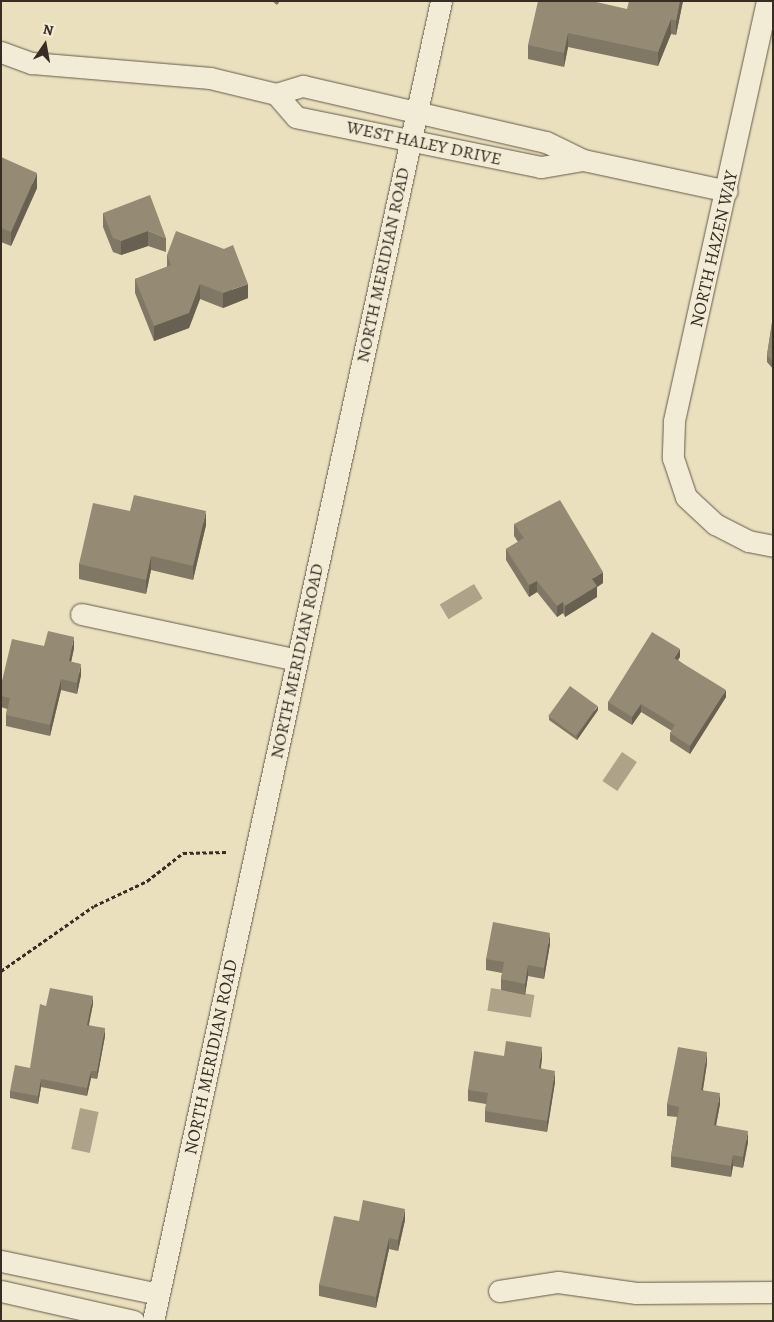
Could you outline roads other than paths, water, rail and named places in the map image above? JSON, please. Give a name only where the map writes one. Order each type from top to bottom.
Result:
[{"type":"street","name":"NORTH MERIDIAN ROAD","points":[[153,1321],[441,1]]},
{"type":"street","name":"NORTH HAZEN WAY","points":[[767,1],[728,192],[674,422],[673,458],[686,496],[715,524],[748,541],[773,546]]},
{"type":"street","points":[[1,52],[32,63],[210,78],[276,94]]},
{"type":"street","name":"WEST HALEY DRIVE","points":[[583,160],[541,167],[296,117],[276,94],[303,86],[546,142],[583,160],[728,192]]},
{"type":"street","points":[[81,614],[297,660]]},
{"type":"street","points":[[1,1261],[159,1294]]},
{"type":"street","points":[[499,1290],[558,1282],[636,1293],[773,1292]]},
{"type":"street","points":[[1,1291],[134,1321]]}]
